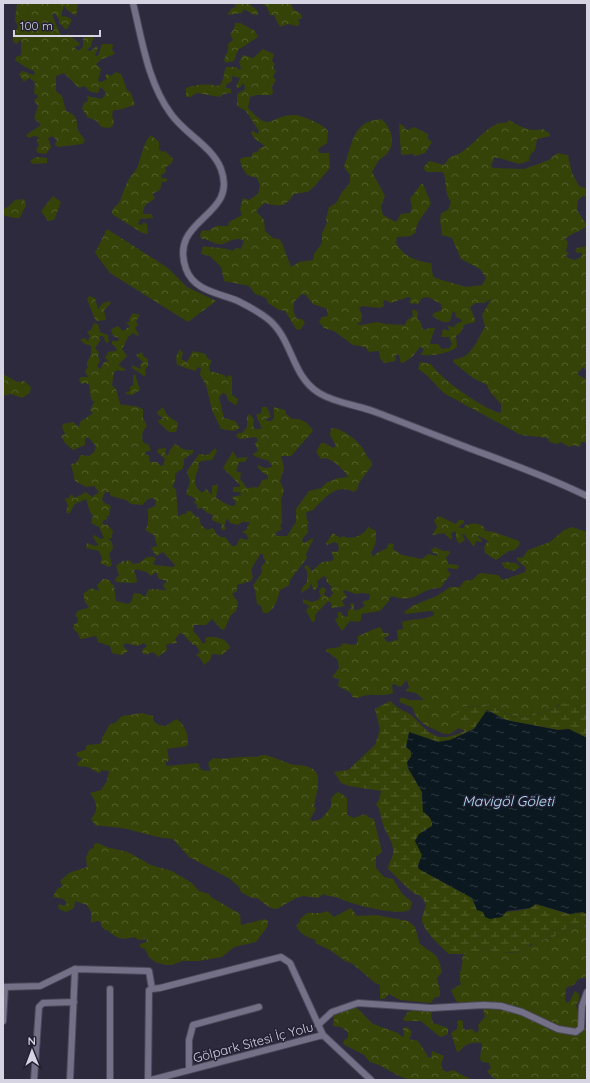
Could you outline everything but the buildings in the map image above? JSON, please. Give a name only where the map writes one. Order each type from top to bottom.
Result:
[{"type":"street","points":[[133,3],[145,53],[163,102],[179,125],[214,158],[222,171],[224,192],[221,200],[197,222],[186,241],[184,260],[190,277],[204,289],[237,301],[269,320],[282,335],[300,374],[307,384],[317,392],[339,402],[380,413],[551,480],[587,496]]},
{"type":"street","name":"Gölpark Sitesi İç Yolu","points":[[323,1035],[149,1080],[149,990],[281,957],[290,963],[323,1035],[371,1080]]},
{"type":"street","points":[[70,1080],[75,969]]},
{"type":"street","name":"Gölpark Sitesi İç Yolu","points":[[3,1021],[5,987],[40,986],[75,969],[149,971],[152,989]]},
{"type":"street","points":[[110,989],[110,1080]]},
{"type":"street","points":[[318,1025],[332,1012],[358,1003],[431,1008],[484,1005],[501,1006],[522,1012],[558,1029],[576,1032],[581,1028],[582,1006],[587,992]]},
{"type":"street","points":[[34,1080],[39,1007],[43,1002],[74,1002]]},
{"type":"street","name":"Gölpark Sitesi İç Yolu","points":[[189,1070],[189,1040],[193,1025],[259,1007]]},
{"type":"green space","points":[[17,3],[78,3],[76,16],[68,11],[64,6],[61,16],[68,17],[72,20],[67,29],[59,24],[59,19],[54,13],[52,15],[60,33],[63,37],[68,34],[79,43],[80,45],[74,47],[78,51],[83,47],[83,38],[92,34],[94,36],[91,46],[87,50],[91,51],[96,46],[98,47],[95,56],[98,56],[102,44],[113,44],[112,50],[115,54],[102,59],[96,64],[101,69],[98,81],[101,82],[107,79],[105,76],[107,74],[111,76],[116,72],[121,74],[127,90],[131,93],[135,105],[114,110],[112,114],[114,124],[110,128],[101,127],[97,121],[87,117],[82,108],[84,103],[88,101],[87,96],[102,99],[106,93],[102,88],[100,88],[98,93],[91,92],[84,86],[79,88],[64,73],[56,76],[56,91],[62,96],[66,111],[75,117],[79,132],[85,140],[83,144],[58,147],[55,145],[57,140],[52,136],[48,138],[51,147],[46,154],[38,153],[36,150],[39,145],[37,141],[39,137],[34,136],[28,138],[26,135],[41,125],[34,118],[38,106],[34,100],[38,97],[38,95],[34,94],[35,82],[29,78],[24,82],[19,74],[23,71],[33,75],[35,74],[34,71],[15,60],[16,57],[21,55],[20,40],[17,44],[13,42],[13,36],[18,27],[15,20]]},
{"type":"green space","points":[[234,3],[248,3],[257,10],[258,15],[254,15],[244,9],[242,13],[227,15],[232,8],[236,7]]},
{"type":"green space","points":[[261,3],[291,3],[293,9],[301,14],[302,18],[298,20],[300,24],[297,26],[288,24],[280,27],[274,15],[270,15],[267,7]]},
{"type":"green space","points":[[235,23],[240,23],[255,31],[258,37],[238,50],[234,61],[226,63],[224,60],[228,50],[228,44],[233,40],[230,34],[234,29]]},
{"type":"green space","points":[[263,49],[274,54],[272,61],[275,64],[273,67],[276,71],[273,77],[276,80],[272,86],[273,93],[271,95],[256,95],[250,97],[248,108],[256,116],[261,120],[270,122],[284,116],[295,115],[317,123],[328,131],[327,143],[318,149],[320,153],[329,153],[330,168],[315,185],[307,192],[294,194],[284,204],[278,205],[264,203],[256,211],[264,220],[265,231],[273,238],[279,239],[282,243],[291,267],[299,262],[313,260],[314,254],[322,243],[322,233],[327,223],[326,219],[329,207],[336,203],[342,192],[350,183],[350,175],[344,167],[355,135],[363,125],[370,121],[381,119],[390,130],[392,139],[392,144],[388,152],[378,162],[372,172],[385,196],[381,206],[383,215],[396,222],[401,214],[410,213],[412,207],[410,199],[421,184],[423,184],[431,203],[419,221],[416,232],[411,236],[397,237],[396,243],[399,248],[411,258],[431,263],[433,276],[435,278],[466,287],[482,285],[486,278],[480,269],[461,259],[452,238],[442,235],[440,220],[441,213],[448,210],[451,202],[447,195],[443,172],[427,172],[423,168],[429,161],[444,165],[450,157],[465,150],[492,126],[499,123],[506,123],[509,120],[525,128],[533,130],[543,129],[550,134],[550,136],[537,139],[535,150],[530,155],[529,161],[519,164],[494,158],[491,166],[493,168],[524,169],[549,160],[557,153],[568,155],[572,173],[579,186],[587,189],[587,197],[583,196],[578,200],[577,210],[587,226],[565,239],[568,242],[566,251],[569,253],[566,256],[568,258],[575,260],[582,256],[582,253],[577,253],[575,250],[577,248],[587,246],[587,371],[583,367],[577,374],[587,380],[587,423],[585,427],[587,429],[587,446],[585,442],[581,442],[580,447],[573,445],[569,447],[561,442],[557,444],[549,442],[548,438],[521,435],[445,394],[429,377],[418,369],[420,362],[431,364],[443,377],[463,393],[494,411],[501,413],[501,404],[490,392],[487,385],[473,378],[453,362],[454,359],[465,356],[473,348],[485,327],[482,315],[491,299],[484,303],[476,303],[470,307],[475,322],[464,325],[461,332],[456,336],[457,347],[440,354],[421,355],[424,349],[420,347],[412,357],[403,363],[400,362],[398,354],[396,355],[395,361],[384,363],[380,358],[379,351],[369,352],[365,347],[353,345],[334,331],[324,328],[319,322],[322,317],[328,316],[327,309],[313,304],[306,295],[302,294],[294,302],[293,306],[297,319],[302,319],[305,323],[300,330],[296,329],[285,311],[279,310],[268,303],[266,298],[255,294],[249,286],[224,281],[221,267],[210,256],[201,254],[203,246],[233,251],[235,248],[241,249],[244,241],[237,239],[223,244],[218,244],[201,239],[200,234],[203,230],[208,231],[216,226],[228,226],[229,222],[242,215],[240,209],[243,198],[249,200],[258,194],[260,185],[257,178],[247,175],[241,165],[240,159],[251,157],[253,153],[259,151],[258,149],[265,146],[252,135],[251,132],[253,131],[258,134],[259,131],[246,111],[237,106],[237,94],[245,89],[244,83],[239,88],[236,87],[240,78],[232,76],[232,81],[226,85],[226,88],[231,89],[231,93],[223,94],[220,97],[197,93],[190,97],[186,97],[186,88],[201,85],[220,85],[223,80],[226,67],[236,67],[239,70],[241,68],[239,62],[243,55],[253,58]],"holes":[[[408,297],[411,298],[409,303],[418,304],[422,298],[428,297],[441,304],[442,310],[434,313],[432,316],[443,322],[450,321],[453,311],[456,313],[455,316],[462,320],[462,322],[457,323],[454,327],[448,326],[449,331],[443,329],[441,337],[449,337],[452,344],[449,348],[442,349],[438,344],[431,344],[430,342],[435,328],[423,330],[420,321],[417,319],[418,313],[416,310],[412,310],[413,316],[407,320],[405,325],[377,322],[361,325],[356,324],[361,322],[362,315],[359,308],[362,306],[380,308],[384,306],[383,302],[385,300],[391,303]]]},
{"type":"green space","points":[[399,123],[404,126],[405,129],[408,130],[414,127],[428,134],[428,139],[432,142],[425,153],[415,156],[413,154],[401,155]]},
{"type":"green space","points":[[151,135],[159,142],[159,149],[162,152],[165,151],[173,159],[172,163],[165,168],[166,172],[161,175],[162,178],[168,179],[166,182],[162,182],[160,190],[152,194],[155,198],[145,207],[143,214],[152,214],[153,218],[140,219],[138,224],[142,225],[143,222],[147,224],[147,234],[142,233],[112,214],[112,211],[120,201],[129,179],[137,169],[144,146]]},
{"type":"green space","points":[[36,157],[47,158],[47,163],[33,164],[30,161]]},
{"type":"green space","points":[[53,196],[61,202],[54,220],[48,221],[41,211]]},
{"type":"green space","points":[[23,199],[26,205],[20,218],[3,215],[3,209],[8,207],[15,200]]},
{"type":"green space","points":[[107,229],[168,268],[187,287],[216,301],[188,322],[110,273],[95,253]]},
{"type":"green space","points":[[89,296],[95,298],[98,309],[103,303],[109,301],[111,303],[104,310],[106,320],[97,321],[95,319],[87,299]]},
{"type":"green space","points":[[133,313],[140,315],[136,321],[138,325],[135,328],[139,335],[138,336],[133,333],[128,337],[122,349],[127,356],[118,365],[126,370],[117,370],[114,372],[112,385],[116,389],[120,404],[143,409],[143,418],[147,426],[143,432],[142,439],[144,443],[148,444],[151,450],[144,453],[149,456],[150,462],[157,462],[161,466],[163,465],[165,459],[157,452],[158,449],[166,448],[165,454],[168,456],[169,451],[175,444],[185,450],[193,450],[193,453],[184,459],[183,468],[175,474],[175,482],[172,486],[176,490],[178,516],[187,513],[187,511],[191,511],[196,517],[199,517],[201,525],[207,530],[213,528],[217,535],[225,537],[232,546],[236,546],[240,538],[246,540],[248,539],[247,535],[242,532],[246,530],[250,522],[242,522],[238,525],[230,523],[227,518],[224,526],[226,528],[225,530],[222,530],[221,524],[212,520],[213,515],[207,513],[202,508],[197,509],[197,505],[194,502],[196,499],[186,494],[190,482],[187,471],[199,454],[208,455],[215,448],[217,451],[212,460],[201,461],[198,464],[199,467],[195,478],[195,484],[202,493],[206,489],[212,495],[212,486],[218,484],[216,498],[228,505],[234,506],[236,503],[232,497],[241,495],[240,492],[233,492],[233,487],[240,487],[240,485],[223,468],[233,451],[237,458],[248,457],[245,462],[239,462],[236,471],[241,473],[240,479],[247,488],[259,487],[262,480],[268,479],[268,476],[257,466],[259,465],[264,468],[272,466],[269,461],[254,456],[253,454],[258,451],[255,443],[258,441],[256,437],[240,439],[236,436],[238,433],[242,433],[247,427],[247,416],[249,414],[254,419],[253,426],[255,429],[262,429],[256,415],[261,413],[262,407],[267,407],[271,417],[266,419],[267,421],[271,421],[274,418],[274,407],[285,410],[286,414],[292,419],[299,419],[313,431],[291,456],[281,456],[284,468],[280,481],[284,491],[281,499],[282,522],[280,526],[282,529],[275,533],[277,536],[287,536],[296,522],[296,509],[309,491],[321,488],[326,483],[338,478],[348,477],[337,464],[329,459],[321,459],[316,452],[321,443],[325,443],[333,448],[336,446],[330,435],[331,428],[339,429],[348,434],[361,446],[372,462],[372,465],[359,483],[357,490],[353,492],[347,489],[341,489],[331,493],[313,510],[306,513],[309,523],[307,525],[308,532],[302,541],[304,543],[313,538],[306,554],[307,558],[290,580],[289,585],[280,590],[276,603],[268,613],[263,613],[261,606],[257,604],[253,586],[262,572],[261,567],[266,561],[263,558],[263,554],[260,554],[251,570],[253,577],[251,581],[237,585],[237,591],[232,594],[238,602],[236,611],[231,615],[224,630],[221,629],[212,619],[206,625],[194,625],[193,631],[202,643],[206,643],[205,639],[207,637],[217,638],[226,642],[230,648],[222,655],[212,654],[210,660],[204,665],[200,658],[196,655],[200,652],[196,645],[193,645],[183,634],[180,633],[175,639],[177,643],[167,644],[167,650],[158,657],[154,653],[143,654],[142,650],[147,646],[144,643],[138,646],[125,643],[123,646],[128,651],[122,655],[112,653],[110,646],[98,642],[96,636],[80,639],[78,633],[73,629],[78,618],[75,616],[76,613],[79,610],[89,607],[85,602],[83,594],[91,588],[99,591],[97,585],[103,579],[110,580],[111,584],[114,585],[116,601],[128,604],[131,602],[134,593],[141,594],[145,597],[149,589],[166,590],[163,585],[167,581],[159,579],[156,572],[151,576],[147,572],[135,569],[134,571],[137,582],[116,582],[115,579],[119,575],[116,566],[124,560],[125,564],[127,560],[131,561],[132,564],[139,563],[147,557],[154,557],[156,559],[153,563],[155,565],[174,567],[175,565],[163,552],[156,556],[151,548],[157,546],[154,535],[145,530],[148,525],[148,509],[155,506],[156,501],[153,498],[148,499],[142,505],[131,504],[126,500],[111,496],[109,492],[105,492],[102,499],[104,503],[111,506],[109,516],[106,516],[108,519],[104,520],[102,523],[105,525],[107,524],[113,531],[111,539],[107,538],[112,542],[113,548],[109,555],[112,565],[109,567],[100,563],[102,558],[99,551],[86,548],[87,543],[95,546],[98,545],[93,537],[94,535],[101,539],[104,538],[99,527],[91,523],[93,516],[90,512],[86,499],[75,504],[69,514],[66,512],[68,506],[65,498],[69,498],[71,494],[75,498],[86,492],[92,497],[99,492],[94,486],[86,487],[75,481],[71,464],[76,463],[81,455],[89,456],[94,452],[96,446],[88,437],[85,439],[85,445],[73,450],[65,443],[61,436],[65,434],[62,427],[63,424],[73,422],[79,427],[80,422],[93,413],[90,410],[94,402],[91,399],[89,384],[81,384],[79,379],[81,377],[88,377],[85,371],[88,367],[87,362],[91,355],[91,346],[80,340],[84,338],[88,341],[90,336],[87,332],[91,330],[94,323],[98,324],[100,332],[108,335],[109,342],[106,343],[103,336],[100,336],[100,341],[95,348],[99,353],[98,355],[100,362],[97,365],[100,370],[104,362],[109,361],[105,358],[108,353],[107,352],[116,351],[117,349],[112,344],[112,341],[118,341],[119,338],[113,336],[111,329],[118,326],[123,331],[129,327],[129,325],[125,323],[129,322],[129,319]]},
{"type":"green space","points":[[180,349],[183,353],[181,359],[187,362],[193,351],[206,354],[207,358],[212,361],[209,366],[210,371],[224,375],[227,378],[228,375],[232,376],[232,395],[238,399],[237,404],[235,405],[228,400],[226,394],[223,393],[219,397],[224,418],[235,421],[240,428],[233,431],[221,429],[212,410],[206,385],[200,375],[201,368],[198,367],[195,371],[177,365],[176,357]]},
{"type":"green space","points":[[142,352],[143,356],[148,359],[148,365],[145,370],[146,375],[144,376],[132,368],[131,365],[141,369],[140,365],[143,362],[136,355]]},
{"type":"green space","points":[[3,374],[17,382],[24,381],[31,387],[30,393],[22,398],[11,394],[3,396]]},
{"type":"green space","points":[[135,374],[140,390],[132,395],[126,394],[125,393],[130,391],[130,387],[133,385],[133,375]]},
{"type":"green space","points":[[163,407],[167,415],[178,423],[176,432],[169,432],[158,422],[163,418],[157,414],[157,412]]},
{"type":"green space","points":[[439,516],[456,524],[459,520],[464,520],[464,523],[459,526],[460,528],[464,528],[464,526],[472,524],[479,524],[484,527],[485,531],[494,532],[519,541],[520,544],[515,550],[509,551],[496,560],[485,553],[484,547],[488,541],[479,536],[477,536],[482,542],[476,541],[474,547],[464,534],[462,535],[465,540],[459,544],[456,538],[456,531],[451,533],[451,540],[444,533],[432,535],[437,527],[434,520]]},
{"type":"green space","points":[[368,527],[376,531],[375,543],[371,553],[373,557],[377,553],[387,548],[389,543],[394,544],[393,549],[402,555],[422,559],[428,554],[437,556],[438,554],[433,553],[431,550],[435,547],[443,551],[449,551],[450,554],[446,557],[448,564],[458,565],[459,567],[457,569],[448,568],[447,570],[451,574],[440,588],[433,588],[413,597],[407,598],[392,596],[380,611],[361,614],[361,620],[358,622],[350,621],[342,631],[335,620],[338,617],[338,612],[341,612],[343,616],[348,617],[348,611],[351,608],[350,604],[354,603],[354,610],[360,609],[365,605],[362,603],[364,601],[369,600],[370,594],[356,594],[344,590],[343,591],[347,597],[342,601],[345,606],[332,608],[331,603],[328,601],[315,615],[315,621],[312,622],[306,610],[310,606],[303,603],[303,599],[312,602],[318,600],[321,596],[319,591],[322,587],[326,589],[324,595],[330,598],[333,593],[330,588],[333,588],[326,581],[327,578],[324,576],[317,581],[318,586],[314,591],[311,583],[309,588],[301,593],[302,588],[307,582],[307,571],[304,567],[307,565],[312,571],[322,562],[332,561],[334,558],[331,551],[336,552],[339,550],[338,544],[335,542],[327,545],[326,543],[333,533],[340,538],[343,536],[349,538],[361,535]]},
{"type":"green space","points":[[572,527],[587,532],[587,709],[559,704],[554,709],[524,717],[511,715],[489,704],[484,707],[464,706],[459,721],[459,728],[450,734],[444,734],[425,725],[417,718],[412,707],[399,702],[401,697],[410,700],[424,700],[416,693],[405,691],[409,688],[407,680],[400,687],[394,684],[392,685],[393,693],[384,695],[367,695],[358,698],[352,697],[351,693],[338,686],[339,679],[332,677],[339,668],[338,660],[326,651],[326,649],[340,647],[343,643],[352,645],[357,644],[358,636],[379,627],[382,629],[383,633],[388,633],[389,635],[384,638],[387,642],[398,640],[397,630],[403,629],[402,622],[426,618],[434,615],[434,612],[431,611],[405,614],[404,612],[414,605],[437,596],[450,587],[460,587],[464,581],[472,580],[480,573],[498,575],[503,580],[525,572],[526,568],[517,560],[517,557],[522,558],[528,550],[550,542],[564,530]]},
{"type":"green space","points":[[502,563],[516,563],[520,567],[514,571],[504,568]]},
{"type":"green space","points":[[390,701],[401,710],[410,714],[429,732],[440,737],[447,737],[465,731],[459,728],[459,722],[456,719],[457,709],[464,706],[484,707],[489,704],[511,715],[524,717],[554,709],[563,703],[587,709],[587,738],[569,729],[559,730],[506,720],[487,710],[474,729],[450,740],[438,742],[409,732],[411,757],[407,762],[408,768],[422,792],[423,812],[427,814],[432,821],[432,826],[419,834],[422,855],[418,866],[419,869],[472,898],[477,910],[515,911],[523,910],[536,904],[569,914],[583,912],[587,915],[587,928],[574,925],[558,932],[554,937],[541,940],[537,944],[531,944],[518,952],[499,953],[488,950],[469,954],[449,954],[432,938],[423,922],[422,918],[426,905],[421,896],[412,892],[388,869],[393,846],[384,828],[380,812],[376,804],[379,800],[381,791],[349,786],[341,783],[334,772],[348,770],[375,745],[380,729],[375,709]]},
{"type":"green space","points":[[142,713],[153,716],[154,721],[159,725],[166,726],[176,719],[182,724],[186,731],[188,739],[187,746],[167,749],[169,760],[165,763],[167,766],[197,763],[199,764],[201,770],[210,771],[208,763],[213,758],[223,759],[264,755],[313,769],[317,774],[318,785],[314,806],[316,809],[310,819],[313,821],[321,819],[331,806],[331,798],[339,792],[347,798],[347,815],[354,818],[365,814],[374,819],[382,852],[376,857],[376,868],[384,877],[393,879],[401,893],[412,902],[410,910],[396,912],[386,911],[355,904],[337,897],[323,894],[318,898],[303,896],[296,898],[277,909],[270,908],[257,898],[252,898],[241,892],[239,887],[230,879],[189,857],[173,839],[158,837],[122,828],[96,826],[91,819],[94,816],[96,803],[90,793],[101,790],[107,781],[109,771],[101,770],[101,772],[98,773],[88,767],[77,766],[82,759],[76,755],[78,752],[85,750],[87,745],[99,744],[102,742],[102,738],[110,724],[115,723],[122,716]]},
{"type":"green space","points":[[98,843],[106,847],[128,852],[151,865],[172,871],[192,883],[199,891],[209,894],[211,897],[240,914],[241,925],[265,919],[268,921],[267,927],[256,942],[234,947],[222,957],[199,961],[182,961],[172,965],[165,965],[155,962],[149,957],[145,949],[140,947],[140,944],[146,942],[147,939],[138,940],[135,937],[117,937],[105,930],[101,926],[101,922],[96,921],[91,923],[91,912],[87,905],[75,901],[74,908],[66,912],[59,909],[58,906],[60,904],[63,906],[67,904],[64,899],[53,897],[57,889],[63,886],[60,881],[69,873],[87,867],[86,857],[90,849],[94,848],[94,844]]},
{"type":"green space","points":[[351,908],[357,916],[376,915],[408,921],[415,927],[420,944],[435,955],[439,960],[442,972],[437,978],[440,996],[434,998],[431,1003],[400,1000],[389,994],[384,999],[380,999],[380,985],[375,983],[353,964],[345,961],[330,950],[315,943],[316,940],[301,933],[297,928],[296,925],[300,922],[300,919],[307,913],[322,913],[327,911],[334,917]]},
{"type":"green space","points":[[574,925],[587,928],[587,977],[578,979],[575,984],[566,988],[565,1000],[567,1003],[570,1001],[575,991],[579,994],[579,1000],[576,1006],[582,1019],[586,1013],[585,1004],[587,996],[587,1080],[498,1080],[492,1077],[487,1071],[491,1068],[489,1063],[482,1062],[480,1059],[482,1043],[469,1044],[457,1052],[451,1033],[457,1029],[458,1020],[463,1021],[463,1028],[466,1030],[472,1029],[476,1033],[479,1030],[478,1025],[485,1017],[482,1004],[479,1002],[462,1004],[456,1001],[451,990],[461,984],[460,976],[462,957],[465,954],[488,950],[507,953],[518,952],[541,940],[551,938],[558,932]]},
{"type":"green space","points":[[348,1007],[356,1007],[373,1024],[398,1033],[402,1037],[404,1036],[403,1028],[407,1027],[412,1032],[409,1039],[418,1041],[429,1058],[431,1057],[432,1051],[444,1056],[441,1064],[443,1070],[447,1072],[453,1070],[468,1078],[476,1080],[410,1080],[370,1062],[364,1055],[343,1044],[344,1040],[348,1038],[348,1032],[341,1027],[333,1026],[334,1019],[332,1014]]},
{"type":"green space","points":[[419,1009],[432,1012],[431,1016],[433,1023],[448,1028],[448,1034],[440,1037],[421,1021],[405,1021],[403,1019],[408,1012]]},
{"type":"water","name":"Mavigöl Göleti","points":[[487,710],[506,720],[558,730],[569,729],[587,738],[587,915],[583,912],[570,914],[536,904],[530,908],[507,911],[502,917],[490,919],[485,917],[483,912],[477,910],[472,898],[419,869],[418,866],[422,855],[415,841],[419,834],[432,826],[432,821],[427,814],[423,812],[422,792],[408,768],[407,762],[411,757],[411,751],[406,747],[409,732],[438,742],[450,740],[474,729]]}]
